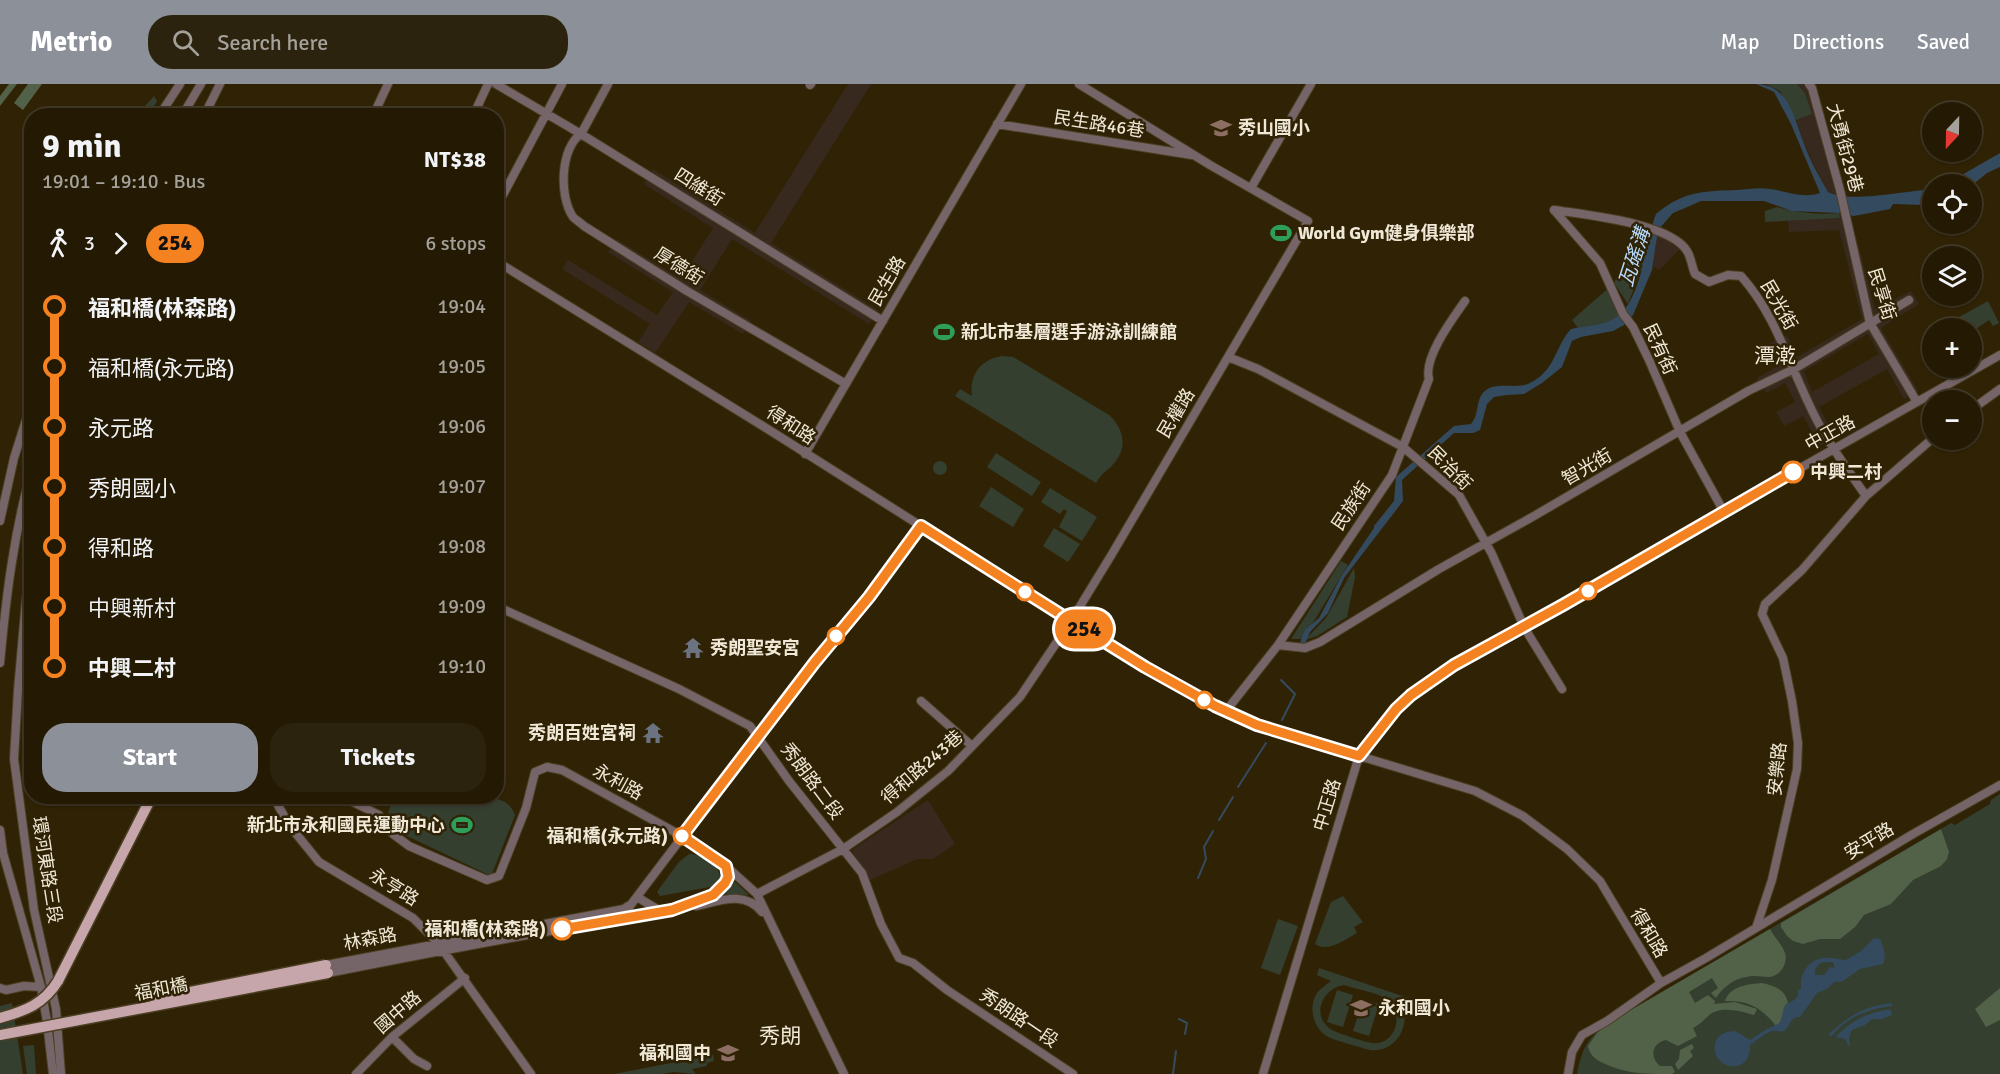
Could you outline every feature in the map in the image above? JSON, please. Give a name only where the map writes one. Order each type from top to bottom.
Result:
[{"type":"main road","points":[[0,1018],[37,1005],[54,988],[148,804]]},
{"type":"main road","name":"福和橋","points":[[0,1027],[327,969]]},
{"type":"main road","name":"福和橋","points":[[0,1035],[327,969]]},
{"type":"street","points":[[164,108],[180,84]]},
{"type":"street","points":[[187,108],[201,84]]},
{"type":"street","points":[[208,108],[220,84]]},
{"type":"street","points":[[209,105],[226,84]]},
{"type":"street","points":[[377,108],[388,84]]},
{"type":"street","points":[[477,108],[488,84]]},
{"type":"street","name":"四維街","points":[[496,84],[883,321]]},
{"type":"street","points":[[504,193],[562,84]]},
{"type":"street","name":"民生路","points":[[805,454],[1021,84]]},
{"type":"street","points":[[1079,84],[1251,188],[1311,84]]},
{"type":"street","name":"大勇街29巷","points":[[1809,84],[1840,190],[1846,221]]},
{"type":"street","name":"厚德街","points":[[606,87],[580,134],[574,138],[563,167],[565,194],[573,216],[584,226],[687,291],[846,384]]},
{"type":"street","name":"民生路46巷","points":[[997,124],[1197,156]]},
{"type":"street","name":"民權路","points":[[1071,621],[1308,221],[1251,188]]},
{"type":"street","name":"民光街","points":[[1554,210],[1622,220],[1662,232],[1687,250],[1695,274],[1709,282],[1728,275],[1741,276],[1757,295],[1772,320],[1808,404],[1834,449],[1866,496]]},
{"type":"street","name":"民有街","points":[[1554,210],[1600,263],[1623,314],[1633,327],[1649,360],[1680,432],[1724,512]]},
{"type":"street","name":"民享街","points":[[1846,221],[1870,323],[1917,402]]},
{"type":"street","name":"得和路","points":[[504,266],[1145,667],[1226,711],[1278,733],[1475,791],[1523,816],[1567,849],[1600,881],[1661,982]]},
{"type":"street","name":"智光街","points":[[1278,645],[1305,648],[1320,642],[1439,569],[1748,392],[1794,369],[1909,300]]},
{"type":"street","name":"民族街","points":[[1226,711],[1278,645],[1392,475],[1429,379],[1427,372],[1442,334],[1465,301]]},
{"type":"street","name":"中正路","points":[[1263,1074],[1359,756],[1396,709],[1411,695],[1454,665],[2000,355]]},
{"type":"street","name":"民治街","points":[[1228,357],[1258,369],[1403,447],[1459,495],[1486,544],[1524,627],[1562,689]]},
{"type":"street","points":[[1982,402],[2000,388]]},
{"type":"street","points":[[0,521],[14,458],[24,426]]},
{"type":"street","name":"安樂路","points":[[1756,928],[1772,880],[1782,837],[1797,769],[1798,743],[1783,658],[1762,614],[1765,604],[1802,570],[1866,496],[1922,448]]},
{"type":"street","points":[[0,663],[7,590],[24,495]]},
{"type":"street","points":[[620,919],[815,662],[869,597],[921,526]]},
{"type":"street","name":"秀朗路二段","points":[[504,610],[679,689],[750,726],[789,781],[862,873],[881,924],[899,958],[914,963],[946,990]]},
{"type":"street","name":"得和路243巷","points":[[757,894],[843,849],[931,786],[1020,697],[1071,621]]},
{"type":"street","name":"環河東路三段","points":[[24,624],[14,759],[34,910],[56,1009],[61,1074]]},
{"type":"street","points":[[921,700],[972,746]]},
{"type":"street","name":"永利路","points":[[357,804],[379,815],[393,834],[408,846],[487,880],[499,876],[526,808],[535,772],[546,767],[562,770],[682,836],[726,866],[757,894],[844,1074]]},
{"type":"street","name":"安平路","points":[[1756,928],[2000,785]]},
{"type":"street","name":"永亨路","points":[[277,804],[289,825],[319,862],[413,918],[438,943],[531,1074]]},
{"type":"street","name":"環河東路三段","points":[[0,830],[3,853],[41,987],[52,1074]]},
{"type":"street","points":[[672,910],[713,895],[728,877],[726,866]]},
{"type":"street","points":[[672,910],[732,899],[746,899],[755,904],[774,927]]},
{"type":"street","points":[[634,900],[662,912]]},
{"type":"street","name":"林森路","points":[[327,969],[438,943],[624,909],[634,900]]},
{"type":"street","name":"林森路","points":[[327,969],[444,951],[672,910]]},
{"type":"street","points":[[1568,1074],[1572,1052],[1582,1035],[1607,1021],[1661,982],[1756,928]]},
{"type":"street","name":"國中路","points":[[356,1074],[392,1037],[465,978]]},
{"type":"street","points":[[0,988],[6,990],[24,986],[41,987]]},
{"type":"street","name":"秀朗路一段","points":[[946,990],[1073,1074]]},
{"type":"street","points":[[392,1037],[414,1059],[427,1066]]},
{"type":"shaded area","points":[[848,84],[871,84],[771,243],[878,310],[869,324],[732,239],[700,290],[751,321],[743,334],[689,302],[655,353],[638,342],[650,324],[562,269],[568,260],[657,315],[673,292],[608,252],[616,239],[681,279],[713,228],[644,184],[653,169],[755,233]]},
{"type":"shaded area","points":[[1797,84],[1813,84],[1817,88],[1875,309],[1911,291],[1919,304],[1881,328],[1918,391],[1904,399],[1887,369],[1819,407],[1835,437],[1820,446],[1803,416],[1784,426],[1776,412],[1795,402],[1785,383],[1766,393],[1757,378],[1780,365],[1770,343],[1787,335],[1797,357],[1862,319],[1839,230],[1789,232],[1788,220],[1840,218],[1803,142],[1796,120],[1812,114],[1805,93]],"holes":[[[1868,334],[1879,354],[1812,392],[1804,371]]]},
{"type":"shaded area","points":[[1657,233],[1680,249],[1659,270],[1653,266]]},
{"type":"shaded area","points":[[928,800],[955,844],[933,859],[917,859],[868,881],[852,850]]},
{"type":"green space","points":[[9,84],[17,84],[0,106],[0,96]]},
{"type":"green space","points":[[28,84],[42,84],[23,110],[14,103]]},
{"type":"green space","points":[[1766,84],[1797,84],[1805,93],[1812,114],[1796,120],[1780,91]]},
{"type":"green space","points":[[154,96],[157,101],[153,108],[143,108]]},
{"type":"green space","points":[[1777,207],[1808,213],[1839,213],[1840,218],[1765,222],[1765,211]]},
{"type":"green space","points":[[1642,230],[1650,232],[1647,255],[1628,304],[1614,283]]},
{"type":"green space","points":[[1611,286],[1625,315],[1600,328],[1580,331],[1572,320]]},
{"type":"green space","points":[[1988,301],[1999,323],[1993,326],[1989,320],[1982,325],[1982,318],[1957,318],[1982,306]]},
{"type":"green space","points":[[1002,356],[1013,357],[1109,415],[1118,425],[1122,437],[1122,450],[1115,462],[1096,483],[955,396],[960,389],[972,396],[972,381],[978,369],[982,364]]},
{"type":"green space","points":[[996,453],[1041,482],[1032,496],[987,467]]},
{"type":"green space","points":[[937,461],[943,461],[947,468],[943,475],[937,475],[933,471],[933,465]]},
{"type":"green space","points":[[991,487],[1024,509],[1013,527],[979,506]]},
{"type":"green space","points":[[1050,488],[1097,517],[1082,541],[1059,527],[1067,511],[1064,509],[1060,514],[1041,502]]},
{"type":"green space","points":[[1054,528],[1080,544],[1068,562],[1043,546]]},
{"type":"green space","points":[[1341,561],[1348,565],[1303,639],[1291,639]]},
{"type":"green space","points":[[1354,568],[1355,577],[1347,617],[1317,636],[1305,640],[1326,618]]},
{"type":"green space","points":[[2000,794],[2000,1074],[1577,1074],[1586,1046],[1594,1035],[1607,1024],[1951,823],[1955,825],[1990,804],[1991,800]]},
{"type":"green space","points":[[504,802],[515,815],[492,874],[489,875],[405,835],[388,813],[391,804],[504,804]]},
{"type":"green space","points":[[1941,829],[1949,852],[1941,866],[1913,880],[1891,904],[1864,915],[1855,927],[1840,939],[1820,939],[1803,944],[1793,941],[1781,927],[1781,923]]},
{"type":"green space","points":[[689,854],[701,857],[713,864],[720,875],[715,886],[660,896],[657,892],[659,889],[679,862]]},
{"type":"green space","points":[[732,882],[735,882],[749,895],[723,894]]},
{"type":"green space","points":[[1343,896],[1363,922],[1354,927],[1357,933],[1331,946],[1315,944],[1331,902]]},
{"type":"green space","points":[[1278,919],[1298,926],[1280,975],[1261,968]]},
{"type":"green space","points":[[1770,929],[1786,957],[1783,968],[1777,974],[1769,977],[1742,978],[1725,987],[1716,998],[1711,993],[1718,988],[1712,978],[1689,992],[1695,1003],[1708,995],[1715,1001],[1714,1004],[1735,1002],[1757,1009],[1754,1015],[1730,1010],[1718,1011],[1693,1028],[1697,1036],[1678,1046],[1666,1040],[1658,1044],[1655,1047],[1654,1059],[1660,1066],[1672,1066],[1675,1072],[1652,1074],[1625,1071],[1599,1061],[1589,1051],[1588,1046],[1607,1024]]},
{"type":"green space","points":[[1319,968],[1414,1000],[1412,1006],[1400,1002],[1404,1011],[1404,1019],[1400,1035],[1387,1047],[1370,1050],[1325,1035],[1317,1026],[1312,1010],[1317,993],[1331,981],[1317,975]],"holes":[[[1344,985],[1379,995],[1393,1006],[1396,1013],[1395,1028],[1387,1040],[1380,1043],[1368,1042],[1336,1032],[1325,1024],[1320,1011],[1325,997],[1336,987]]]},
{"type":"green space","points":[[1762,983],[1779,989],[1787,998],[1788,1003],[1784,1008],[1781,1021],[1776,1026],[1754,1006],[1725,1001],[1735,989]]},
{"type":"green space","points":[[2000,988],[2000,1020],[1986,1027],[1975,1009]]},
{"type":"green space","points":[[1337,990],[1353,995],[1343,1027],[1327,1022]]},
{"type":"green space","points":[[1363,999],[1379,1004],[1369,1036],[1353,1031]]},
{"type":"green space","points":[[12,1003],[23,1074],[0,1074],[0,1006]]},
{"type":"green space","points":[[1692,1044],[1694,1048],[1690,1051],[1693,1056],[1678,1070],[1675,1064],[1679,1059],[1680,1050]]},
{"type":"green space","points":[[34,1045],[36,1074],[27,1074],[23,1046]]},
{"type":"green space","points":[[713,1055],[714,1061],[707,1063],[707,1066],[692,1069],[696,1074],[674,1072],[614,1074]]},
{"type":"water","points":[[1756,84],[1767,85],[1783,96],[1793,112],[1808,154],[1828,192],[1848,197],[1861,197],[1922,190],[1922,205],[1893,204],[1890,209],[1854,216],[1792,211],[1764,201],[1701,201],[1673,213],[1658,230],[1652,270],[1633,315],[1624,325],[1613,331],[1572,341],[1562,367],[1524,394],[1494,397],[1487,404],[1480,430],[1473,433],[1454,433],[1402,480],[1403,501],[1344,578],[1328,613],[1310,632],[1304,646],[1299,645],[1305,630],[1319,618],[1342,575],[1374,526],[1394,501],[1396,477],[1454,426],[1471,424],[1476,416],[1480,398],[1485,391],[1495,387],[1525,385],[1539,378],[1550,365],[1571,329],[1607,322],[1622,312],[1636,287],[1656,214],[1675,201],[1704,192],[1762,188],[1801,195],[1820,193],[1791,124],[1774,92]]},
{"type":"water","points":[[2000,153],[2000,167],[1982,177],[1982,174],[1964,174]]},
{"type":"water","points":[[1874,938],[1880,939],[1885,955],[1883,964],[1860,969],[1843,981],[1834,982],[1827,989],[1817,993],[1800,1017],[1793,1019],[1788,1027],[1781,1032],[1769,1032],[1750,1045],[1748,1056],[1740,1065],[1723,1064],[1718,1058],[1715,1045],[1724,1033],[1735,1031],[1750,1040],[1780,1023],[1785,1005],[1796,998],[1798,990],[1801,989],[1804,971],[1812,962],[1824,958],[1846,960],[1861,951]],"holes":[[[1833,962],[1835,968],[1830,967],[1824,975],[1815,975],[1815,969],[1820,963]]]},
{"type":"water","points":[[1891,1003],[1893,1006],[1875,1009],[1850,1019],[1831,1037],[1829,1034],[1857,1013]]},
{"type":"water","points":[[1891,1010],[1892,1015],[1882,1019],[1872,1019],[1865,1025],[1852,1030],[1849,1037],[1850,1048],[1845,1039],[1836,1037],[1858,1019]]},
{"type":"waterway","name":"瓦磘溝","points":[[1281,680],[1295,694],[1282,720]]},
{"type":"waterway","name":"瓦磘溝","points":[[1238,787],[1266,743]]},
{"type":"waterway","name":"瓦磘溝","points":[[1219,820],[1233,797]]},
{"type":"waterway","name":"瓦磘溝","points":[[1198,878],[1206,859],[1204,847],[1213,831]]},
{"type":"waterway","name":"瓦磘溝","points":[[1179,1019],[1187,1023],[1185,1034]]},
{"type":"waterway","name":"瓦磘溝","points":[[1173,1074],[1176,1051]]},
{"type":"bus line","name":"254","points":[[562,929],[672,910],[713,895],[719,890],[728,877],[726,866],[682,836],[815,662],[869,597],[921,526],[1145,667],[1215,706],[1257,725],[1359,756],[1396,709],[1411,695],[1454,665],[1793,472]]},
{"type":"place","name":"秀山國小","points":[[1221,128]]},
{"type":"place","name":"World Gym健身俱樂部","points":[[1281,233]]},
{"type":"place","name":"新北市基層選手游泳訓練館","points":[[944,332]]},
{"type":"place","name":"中興二村","points":[[1793,472]]},
{"type":"place","name":"秀朗聖安宮","points":[[693,648]]},
{"type":"place","name":"秀朗百姓宮祠","points":[[653,733]]},
{"type":"place","name":"新北市永和國民運動中心","points":[[462,825]]},
{"type":"place","name":"福和橋(永元路)","points":[[682,836]]},
{"type":"place","name":"福和橋(林森路)","points":[[562,929]]},
{"type":"place","name":"永和國小","points":[[1361,1008]]},
{"type":"place","name":"福和國中","points":[[728,1053]]},
{"type":"district","name":"潭漧","points":[[1775,356]]},
{"type":"district","name":"秀朗","points":[[780,1036]]}]
